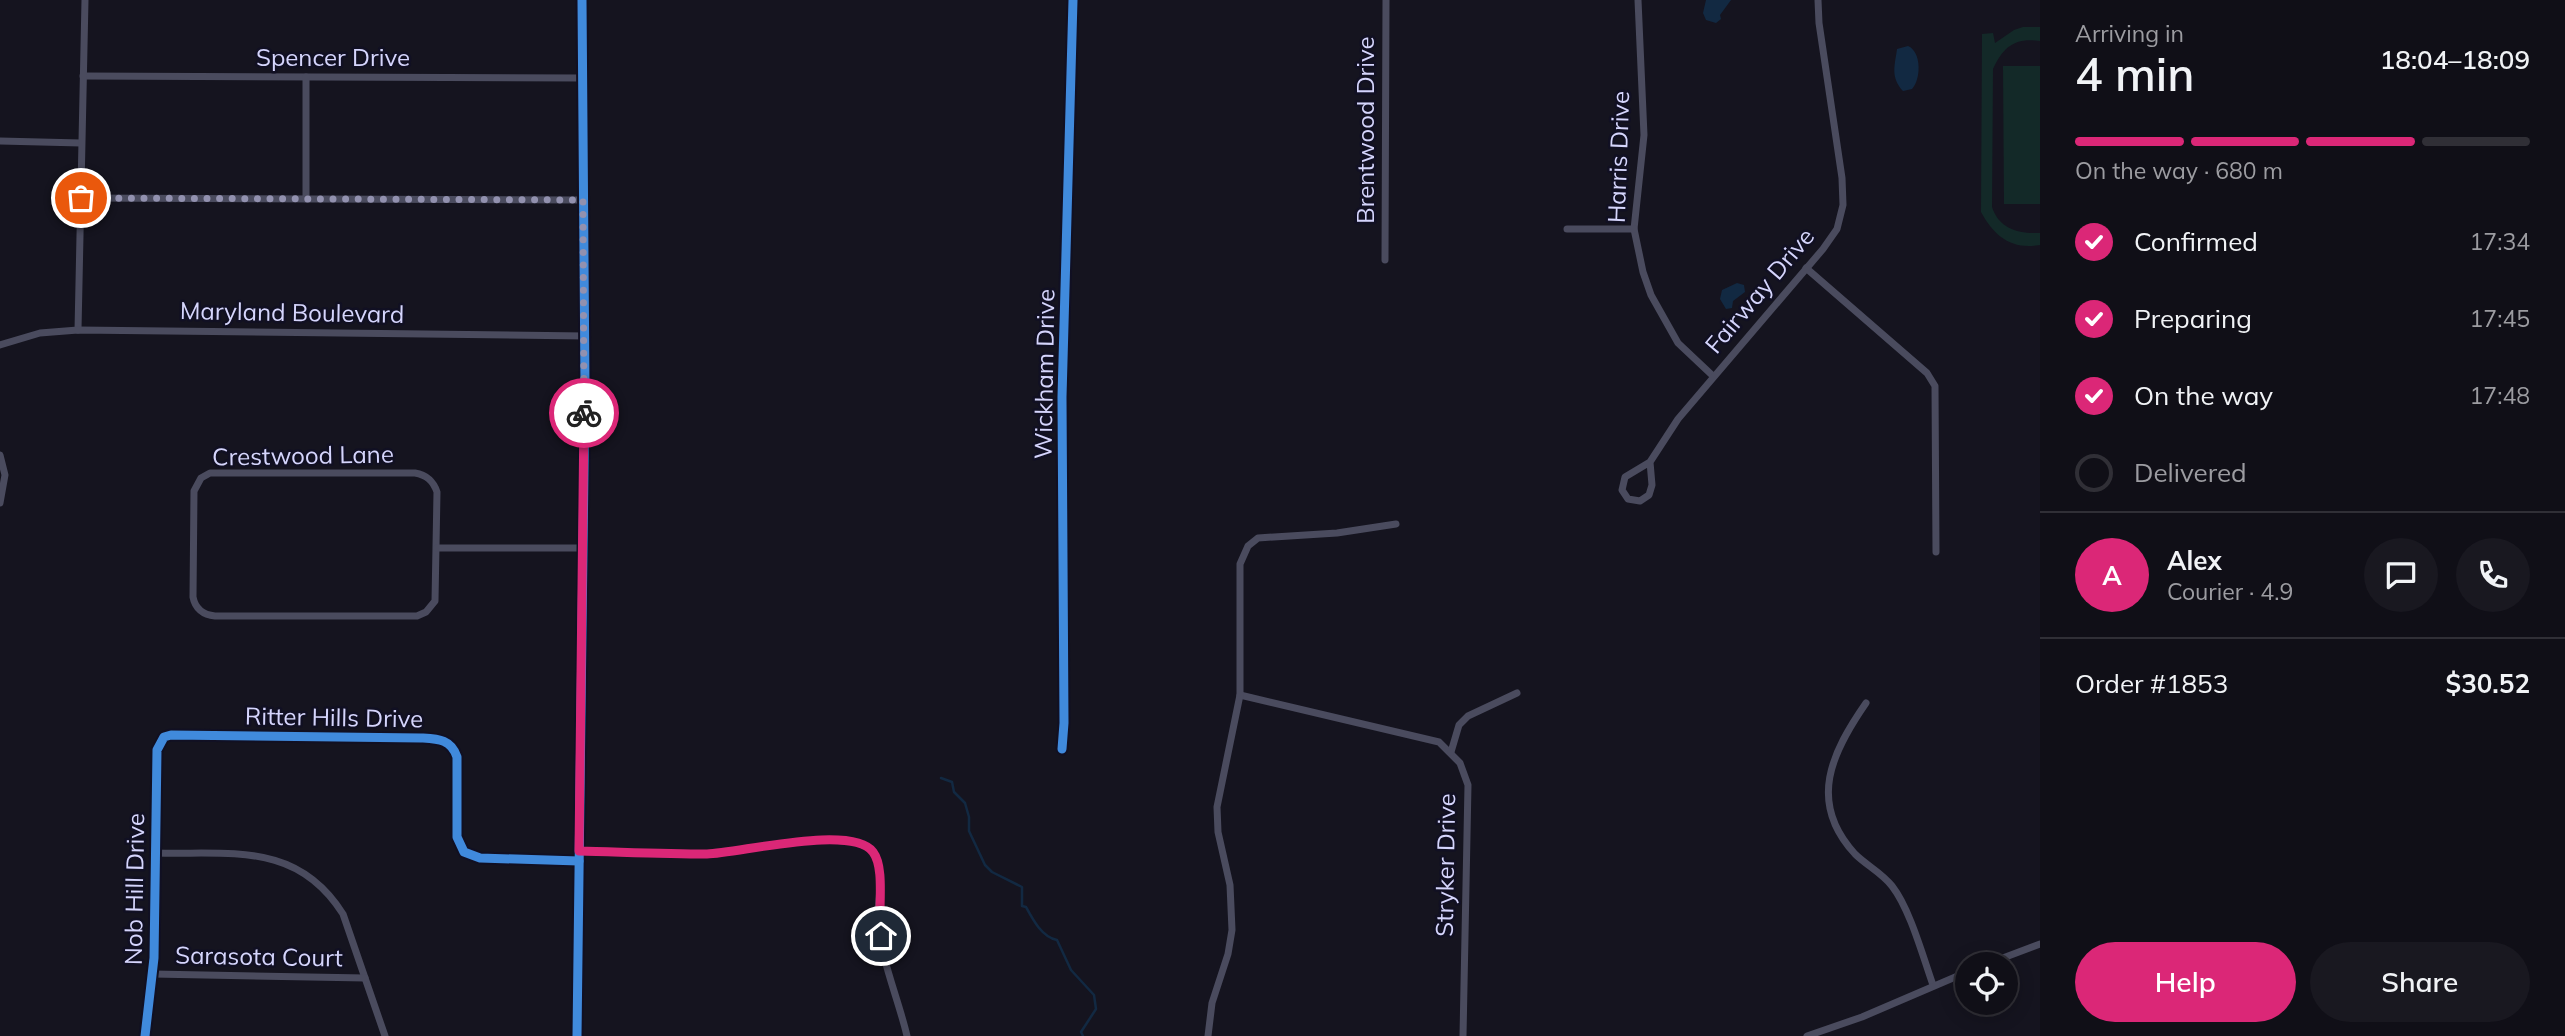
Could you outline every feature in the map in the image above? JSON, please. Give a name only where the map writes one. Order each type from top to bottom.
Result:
[{"type":"street","points":[[78,330],[85,0]]},
{"type":"street","points":[[577,1036],[583,548],[582,0]]},
{"type":"street","name":"Wickham Drive","points":[[1062,749],[1062,397],[1073,0]]},
{"type":"street","name":"Brentwood Drive","points":[[1385,0],[1385,260]]},
{"type":"street","name":"Harris Drive","points":[[1638,0],[1644,135],[1634,229],[1643,272],[1663,318],[1678,342],[1713,376]]},
{"type":"street","name":"Fairway Drive","points":[[1650,462],[1652,485],[1649,495],[1640,501],[1628,499],[1622,490],[1627,475],[1650,462],[1678,419],[1837,229],[1843,205],[1842,178],[1818,0]]},
{"type":"street","name":"Spencer Drive","points":[[83,76],[582,78]]},
{"type":"street","points":[[306,78],[306,199]]},
{"type":"street","points":[[0,141],[81,143]]},
{"type":"street","points":[[81,198],[583,200]]},
{"type":"street","points":[[1567,229],[1634,229]]},
{"type":"street","points":[[1806,268],[1927,373],[1935,386],[1936,552]]},
{"type":"street","name":"Maryland Boulevard","points":[[0,345],[40,333],[78,330],[584,336]]},
{"type":"street","points":[[0,455],[5,475],[5,489],[0,503]]},
{"type":"street","name":"Crestwood Lane","points":[[210,473],[420,474],[429,478],[437,492],[437,548],[435,601],[426,612],[417,616],[209,616],[196,606],[192,597],[194,491],[201,478],[210,473]]},
{"type":"street","points":[[1208,1036],[1212,1003],[1228,954],[1232,930],[1230,885],[1218,832],[1217,807],[1240,695],[1240,564],[1248,546],[1258,538],[1337,533],[1396,524]]},
{"type":"street","points":[[437,548],[583,548]]},
{"type":"street","points":[[1240,695],[1439,742],[1451,752],[1459,726],[1468,716],[1517,693]]},
{"type":"street","points":[[1866,703],[1833,757],[1829,774],[1831,807],[1836,826],[1844,841],[1892,886],[1933,985]]},
{"type":"street","name":"Ritter Hills Drive","points":[[160,742],[171,735],[421,738],[445,741],[454,748],[457,757],[457,837],[464,852],[480,859],[579,856]]},
{"type":"street","name":"Nob Hill Drive","points":[[145,1036],[153,974],[157,751],[160,742]]},
{"type":"street","name":"Stryker Drive","points":[[1451,752],[1460,763],[1468,785],[1463,1036]]},
{"type":"street","points":[[579,856],[708,854],[790,841],[855,842],[870,848],[876,855],[879,872],[878,919],[884,953],[907,1036]]},
{"type":"street","name":"Nob Hill Drive","points":[[156,853],[254,855],[300,870],[324,888],[343,914],[385,1036]]},
{"type":"street","points":[[2017,952],[2040,943]]},
{"type":"street","name":"Sarasota Court","points":[[153,974],[365,978]]},
{"type":"street","points":[[1807,1036],[1862,1017],[1955,977]]},
{"type":"green space","points":[[2023,27],[2040,27],[2040,41],[2031,40],[2011,45],[1993,69],[1992,207],[1999,220],[2011,229],[2040,233],[2040,245],[2030,246],[2004,239],[1981,212],[1982,34],[1993,33],[1995,43]]},
{"type":"green space","points":[[2003,66],[2040,66],[2040,204],[2004,204]]},
{"type":"water","points":[[1706,0],[1731,0],[1716,23],[1706,20],[1703,13]]},
{"type":"water","points":[[1908,46],[1916,54],[1919,66],[1915,85],[1912,89],[1903,91],[1896,81],[1895,66],[1897,49]]},
{"type":"water","points":[[1737,283],[1744,285],[1745,292],[1733,301],[1732,308],[1726,309],[1720,299],[1722,290]]},
{"type":"waterway","points":[[941,778],[952,782],[954,792],[965,803],[969,831],[985,865],[992,872],[1022,887],[1022,906],[1026,907],[1042,932],[1057,940],[1071,970],[1094,995],[1096,1009],[1081,1032],[1083,1036]]},
{"type":"cycle path","points":[[577,1036],[585,387],[582,0]]},
{"type":"cycle path","points":[[1062,749],[1062,397],[1073,0]]},
{"type":"cycle path","points":[[145,1036],[154,958],[157,750],[164,737],[421,738],[443,741],[457,757],[457,837],[464,852],[480,858],[579,861]]},
{"type":"way so far","points":[[81,198],[583,200],[584,413]]},
{"type":"route","points":[[584,413],[579,851],[708,854],[790,841],[855,842],[870,848],[878,862],[878,919],[881,936]]}]
